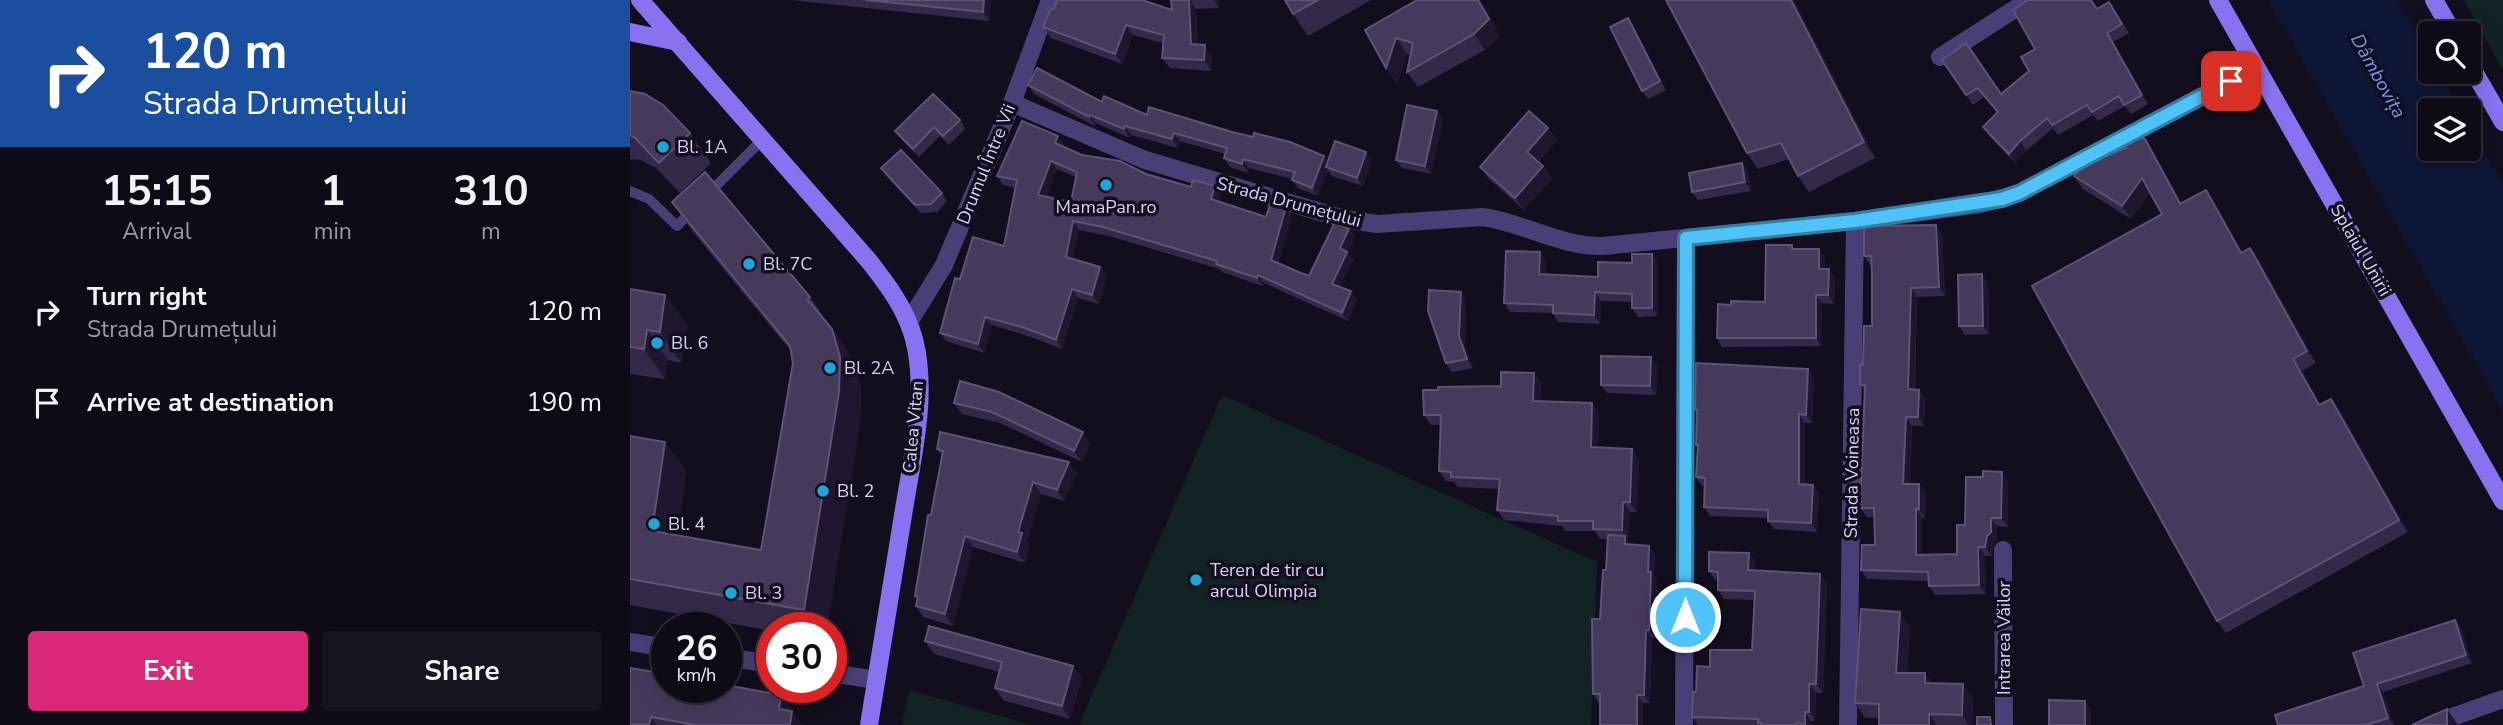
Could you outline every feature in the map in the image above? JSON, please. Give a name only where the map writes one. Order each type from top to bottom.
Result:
[{"type":"main road","name":"Calea Vitan","points":[[640,0],[876,270],[909,322],[918,366],[917,423],[869,725]]},
{"type":"main road","name":"Calea Vitan","points":[[653,0],[678,42]]},
{"type":"main road","name":"Splaiul Unirii","points":[[2218,0],[2503,500]]},
{"type":"main road","points":[[2434,0],[2446,21]]},
{"type":"main road","points":[[630,32],[678,42]]},
{"type":"main road","points":[[2481,84],[2503,122]]},
{"type":"street","name":"Drumul Între Vii","points":[[909,322],[944,265],[1012,103],[1050,0]]},
{"type":"street","points":[[1940,57],[2029,0]]},
{"type":"street","name":"Strada Drumețului","points":[[1012,103],[1144,160],[1363,223],[1483,218],[1500,220],[1556,238],[1593,246],[1855,221],[1981,204],[2019,193],[2256,68]]},
{"type":"street","name":"Strada Voineasa","points":[[1848,725],[1855,221]]},
{"type":"street","points":[[1684,725],[1686,238]]},
{"type":"street","name":"Intrarea Văilor","points":[[2003,550],[2004,725]]},
{"type":"street","points":[[630,642],[651,645]]},
{"type":"street","points":[[847,675],[876,680]]},
{"type":"street","points":[[2430,725],[2503,699]]},
{"type":"lane","points":[[630,191],[649,199],[677,226],[763,139]]},
{"type":"shaded area","points":[[2464,0],[2503,0],[2503,70],[2481,31],[2481,21],[2476,21]]},
{"type":"shaded area","points":[[1222,395],[1597,562],[1591,725],[1079,725]]},
{"type":"shaded area","points":[[909,690],[1032,725],[902,725]]},
{"type":"water","name":"Dâmbovița","points":[[2268,0],[2397,0],[2418,36],[2418,84],[2445,84],[2454,98],[2418,98],[2418,161],[2481,161],[2481,146],[2503,184],[2503,411]]},
{"type":"building","points":[[866,0],[984,0],[983,12]]},
{"type":"building","points":[[1057,0],[1142,0],[1172,10],[1171,0],[1189,0],[1191,44],[1205,45],[1204,60],[1162,58],[1164,35],[1126,25],[1115,54],[1043,27]]},
{"type":"building","points":[[1285,0],[1318,0],[1293,14]]},
{"type":"building","points":[[1417,0],[1478,0],[1489,19],[1474,34],[1407,72],[1413,43],[1396,38],[1386,68],[1365,30]]},
{"type":"building","points":[[1666,0],[1791,0],[1864,142],[1798,176],[1781,143],[1747,153]]},
{"type":"building","points":[[2028,0],[2091,0],[2097,9],[2109,2],[2122,24],[2107,33],[2142,95],[2124,105],[2119,96],[2092,112],[2087,105],[2052,125],[2047,118],[2009,154],[1983,127],[1998,112],[1978,88],[1966,95],[1942,60],[1966,43],[2001,94],[2029,71],[2021,57],[2035,49],[2013,10]]},
{"type":"building","points":[[1628,18],[1660,81],[1642,91],[1610,27]]},
{"type":"building","points":[[1037,68],[1102,102],[1104,96],[1147,115],[1149,107],[1232,132],[1253,137],[1254,133],[1290,142],[1324,156],[1312,188],[1292,180],[1295,172],[1243,159],[1242,164],[1224,158],[1227,148],[1174,133],[1172,139],[1125,126],[1124,129],[1090,115],[1089,117],[1028,85]]},
{"type":"building","points":[[630,91],[645,94],[663,105],[690,133],[659,163],[630,135]]},
{"type":"building","points":[[933,94],[960,120],[943,136],[934,127],[913,149],[895,131]]},
{"type":"building","points":[[1407,105],[1437,111],[1425,166],[1396,160]]},
{"type":"building","points":[[1529,111],[1548,128],[1527,152],[1543,166],[1515,198],[1480,167]]},
{"type":"building","points":[[1022,121],[1058,136],[1055,143],[1082,155],[1120,161],[1146,174],[1191,187],[1193,180],[1215,186],[1211,199],[1266,217],[1271,202],[1286,207],[1271,260],[1309,276],[1335,222],[1349,229],[1340,248],[1347,252],[1332,284],[1351,291],[1342,313],[1258,275],[1257,278],[1216,264],[1217,261],[1103,227],[1073,221],[1066,257],[1100,267],[1092,295],[1072,289],[1056,340],[985,317],[978,344],[940,333],[955,278],[960,279],[973,237],[1004,246],[1017,180],[997,176]],"holes":[[[1051,161],[1077,172],[1071,202],[1038,195]]]},
{"type":"building","points":[[2135,134],[2145,139],[2180,204],[2206,190],[2241,253],[2250,248],[2307,351],[2293,359],[2319,405],[2331,399],[2399,520],[2217,621],[2032,286],[2162,214],[2142,178],[2122,206],[2074,176],[2083,165],[2126,148],[2122,141]]},
{"type":"building","points":[[1335,141],[1366,152],[1357,178],[1326,167]]},
{"type":"building","points":[[901,150],[942,193],[931,204],[915,205],[881,168]]},
{"type":"building","points":[[1742,163],[1745,182],[1692,192],[1689,173]]},
{"type":"building","points":[[705,172],[810,297],[807,299],[832,329],[840,357],[839,392],[804,610],[630,579],[630,436],[665,442],[652,531],[761,550],[793,363],[790,346],[672,202]]},
{"type":"building","points":[[1936,225],[1939,287],[1911,288],[1908,389],[1919,390],[1918,417],[1906,417],[1903,484],[1919,484],[1916,555],[1957,554],[1957,525],[1965,525],[1966,477],[1983,477],[1983,471],[2002,472],[2001,518],[1991,518],[1991,532],[1987,536],[1985,547],[1978,547],[1979,585],[1929,586],[1928,572],[1861,570],[1862,545],[1875,545],[1874,508],[1860,508],[1865,385],[1860,385],[1860,365],[1863,365],[1864,326],[1872,326],[1871,256],[1864,256],[1864,226]]},
{"type":"building","points":[[1766,245],[1819,249],[1819,269],[1829,269],[1828,295],[1816,295],[1816,338],[1717,338],[1718,304],[1731,305],[1731,301],[1765,302]]},
{"type":"building","points":[[1506,251],[1540,252],[1539,274],[1598,277],[1598,262],[1632,263],[1632,254],[1652,254],[1652,308],[1632,308],[1632,294],[1595,292],[1594,315],[1553,313],[1553,305],[1504,303]]},
{"type":"building","points":[[1982,274],[1983,326],[1959,326],[1958,275]]},
{"type":"building","points":[[630,289],[665,295],[660,332],[647,330],[644,349],[630,347]]},
{"type":"building","points":[[1429,290],[1461,292],[1459,336],[1467,359],[1446,363],[1428,311]]},
{"type":"building","points":[[1601,356],[1651,357],[1650,386],[1601,385]]},
{"type":"building","points":[[1696,363],[1808,369],[1806,415],[1799,414],[1799,484],[1813,485],[1811,523],[1768,521],[1768,510],[1704,507],[1705,478],[1696,477]]},
{"type":"building","points":[[1501,372],[1534,373],[1533,401],[1592,403],[1591,447],[1632,449],[1630,502],[1623,502],[1622,530],[1593,529],[1593,521],[1558,521],[1558,516],[1497,510],[1500,479],[1451,477],[1451,472],[1439,471],[1441,415],[1424,415],[1423,390],[1438,390],[1438,387],[1501,386]]},
{"type":"building","points":[[960,381],[999,392],[1083,432],[1074,451],[992,412],[954,403]]},
{"type":"building","points":[[940,432],[1069,462],[1057,490],[1033,482],[1018,532],[1022,533],[1017,552],[965,536],[945,614],[916,606],[918,597],[915,596],[928,515],[931,515],[943,451],[937,449]]},
{"type":"building","points":[[1608,535],[1625,536],[1625,544],[1649,546],[1649,630],[1646,630],[1644,695],[1637,695],[1637,725],[1600,725],[1600,694],[1593,694],[1592,619],[1600,619]]},
{"type":"building","points":[[1709,552],[1749,553],[1748,570],[1820,574],[1816,684],[1809,684],[1809,712],[1805,712],[1805,724],[1761,725],[1758,719],[1692,717],[1697,666],[1710,667],[1710,650],[1752,650],[1755,591],[1718,590],[1718,572],[1709,571]]},
{"type":"building","points":[[1861,609],[1900,612],[1896,673],[1925,673],[1925,683],[1963,684],[1962,715],[1929,714],[1929,725],[1879,725],[1879,704],[1855,703]]},
{"type":"building","points":[[2455,620],[2466,655],[2377,684],[2388,718],[2366,725],[2278,725],[2275,715],[2364,686],[2353,653]]},
{"type":"building","points":[[929,626],[1073,666],[1062,706],[995,688],[1002,662],[925,641]]},
{"type":"building","points":[[630,668],[651,671],[651,703],[742,703],[742,688],[756,690],[756,703],[780,703],[779,709],[792,711],[790,725],[696,725],[651,717],[649,725],[630,724]]},
{"type":"building","points":[[2049,700],[2085,701],[2085,725],[2049,725]]},
{"type":"building","points":[[2447,709],[2447,725],[2412,725]]},
{"type":"building","points":[[1977,717],[1990,717],[1991,725],[1977,725]]},
{"type":"place","name":"Bl. 1A","points":[[663,147]]},
{"type":"place","name":"MamaPan.ro","points":[[1106,185]]},
{"type":"place","name":"Bl. 7C","points":[[749,264]]},
{"type":"place","name":"Bl. 6","points":[[657,343]]},
{"type":"place","name":"Bl. 2A","points":[[830,368]]},
{"type":"place","name":"Bl. 2","points":[[823,491]]},
{"type":"place","name":"Bl. 4","points":[[654,524]]},
{"type":"place","name":"Teren de tir cu arcul Olimpia","points":[[1196,580]]},
{"type":"place","name":"Bl. 3","points":[[731,593]]},
{"type":"route","points":[[1685,617],[1686,238],[1855,221],[2002,199],[2019,193],[2231,81]]}]
